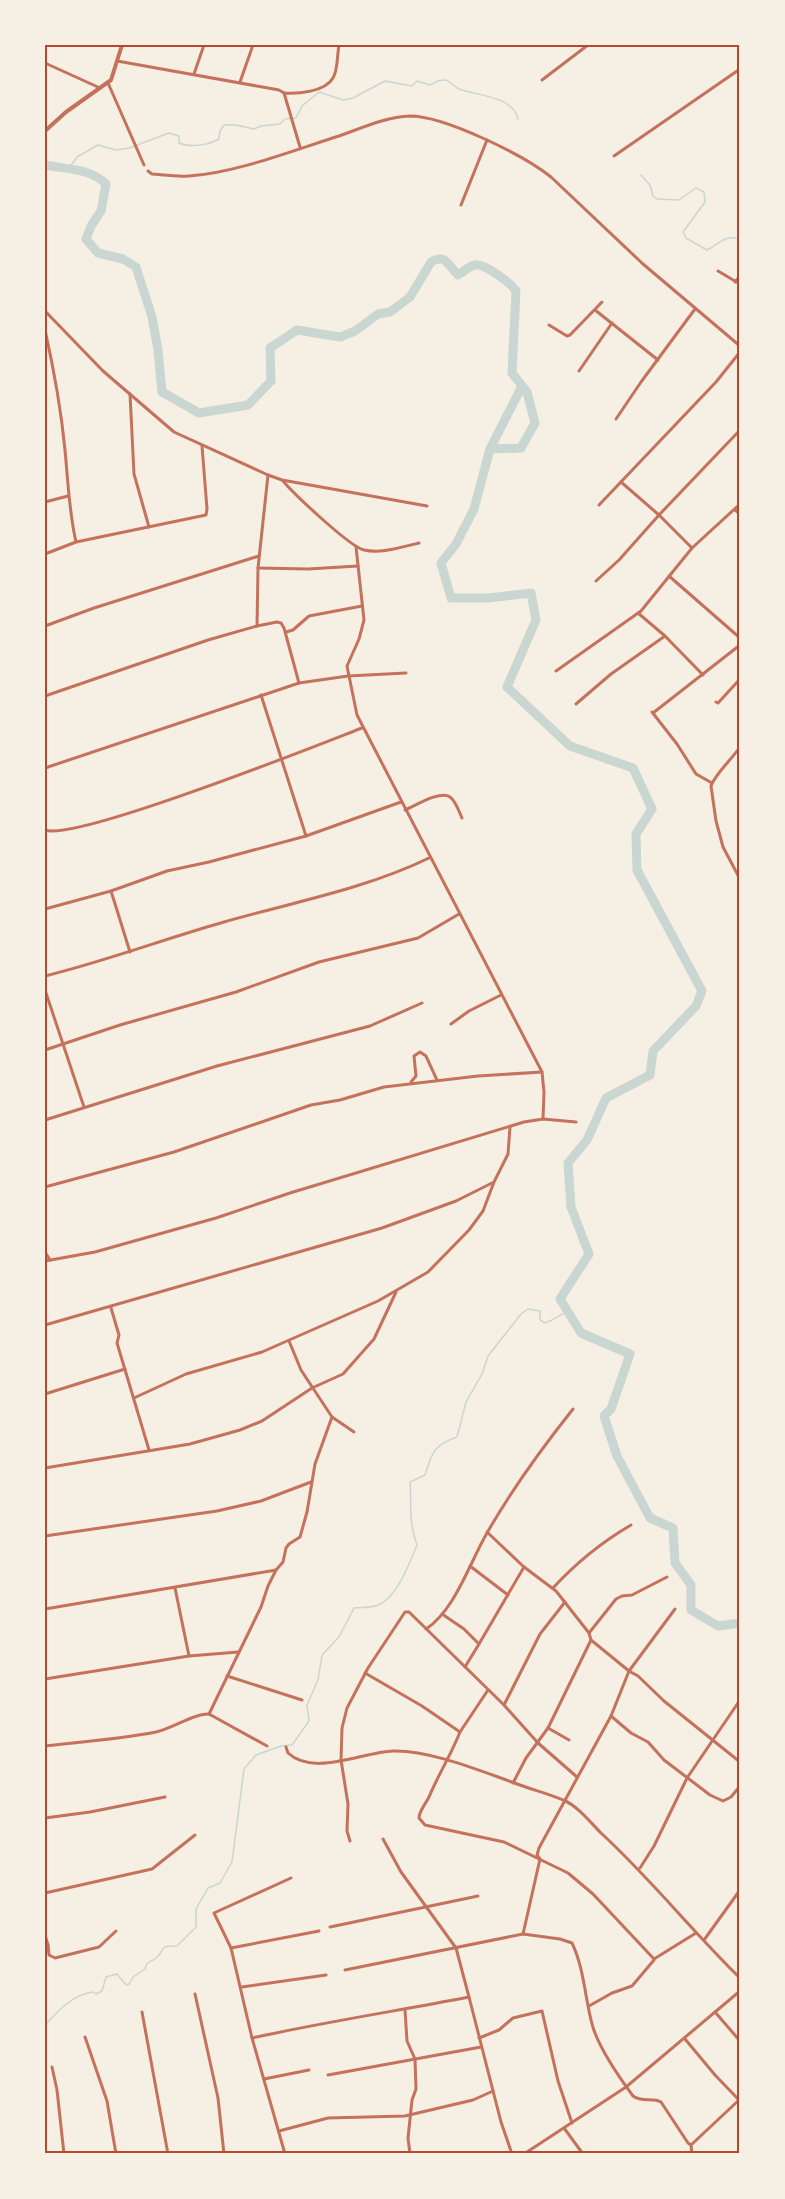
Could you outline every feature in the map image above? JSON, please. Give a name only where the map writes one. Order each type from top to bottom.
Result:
[{"type":"street","points":[[45,130],[66,112],[108,83],[113,77],[122,45]]},
{"type":"street","points":[[194,74],[204,45]]},
{"type":"street","points":[[240,82],[253,45]]},
{"type":"street","points":[[117,61],[273,88],[284,93],[304,93],[330,81],[334,75],[339,45]]},
{"type":"street","points":[[542,80],[588,45]]},
{"type":"street","points":[[45,63],[100,88]]},
{"type":"street","points":[[614,156],[740,69]]},
{"type":"street","points":[[108,83],[144,165]]},
{"type":"street","points":[[284,93],[301,148]]},
{"type":"street","points":[[148,171],[151,174],[190,176],[228,169],[301,148],[386,119],[412,116],[438,121],[528,159],[544,171],[643,264],[740,346]]},
{"type":"street","points":[[461,205],[487,141]]},
{"type":"street","points":[[717,272],[740,284]]},
{"type":"street","points":[[735,282],[740,276]]},
{"type":"street","points":[[549,325],[567,336],[570,335],[602,302]]},
{"type":"street","points":[[616,419],[695,309]]},
{"type":"street","points":[[595,310],[657,360]]},
{"type":"street","points":[[45,311],[103,371],[174,432],[282,480],[427,506]]},
{"type":"street","points":[[579,370],[612,323]]},
{"type":"street","points":[[45,330],[58,391],[68,496],[76,542]]},
{"type":"street","points":[[599,505],[716,382],[740,352]]},
{"type":"street","points":[[130,394],[134,474],[149,527]]},
{"type":"street","points":[[596,581],[619,560],[740,430]]},
{"type":"street","points":[[45,554],[76,542],[207,513],[202,445]]},
{"type":"street","points":[[257,626],[258,568],[268,475]]},
{"type":"street","points":[[282,480],[305,504],[356,547],[371,551],[419,543]]},
{"type":"street","points":[[621,482],[692,548]]},
{"type":"street","points":[[45,502],[68,496]]},
{"type":"street","points":[[556,671],[623,622],[638,614],[692,548],[740,504]]},
{"type":"street","points":[[735,510],[740,514]]},
{"type":"street","points":[[356,547],[364,620],[359,639],[347,666],[355,708],[362,728],[542,1072],[543,1119]]},
{"type":"street","points":[[45,626],[259,555]]},
{"type":"street","points":[[258,568],[308,569],[358,566]]},
{"type":"street","points":[[668,576],[740,638]]},
{"type":"street","points":[[286,632],[293,630],[309,616],[363,606]]},
{"type":"street","points":[[638,614],[665,636],[704,675]]},
{"type":"street","points":[[45,696],[208,640],[257,626],[280,623],[286,632],[299,683]]},
{"type":"street","points":[[576,704],[611,674],[665,636]]},
{"type":"street","points":[[712,783],[696,774],[677,744],[652,712],[704,675],[740,645]]},
{"type":"street","points":[[45,768],[299,683],[348,676],[406,673]]},
{"type":"street","points":[[716,702],[718,703],[740,679]]},
{"type":"street","points":[[261,695],[306,837]]},
{"type":"street","points":[[45,830],[72,830],[95,824],[362,728]]},
{"type":"street","points":[[740,747],[712,783],[715,814],[723,847],[740,879]]},
{"type":"street","points":[[405,810],[438,795],[446,795],[455,803],[462,818]]},
{"type":"street","points":[[45,909],[111,891],[167,871],[306,837],[401,802]]},
{"type":"street","points":[[45,976],[213,925],[362,886],[429,858]]},
{"type":"street","points":[[111,891],[130,952]]},
{"type":"street","points":[[45,1050],[120,1025],[236,992],[319,962],[418,938],[459,914]]},
{"type":"street","points":[[45,990],[84,1107]]},
{"type":"street","points":[[451,1024],[469,1011],[501,995]]},
{"type":"street","points":[[45,1120],[217,1066],[370,1026],[422,1003]]},
{"type":"street","points":[[411,1082],[416,1076],[414,1056],[420,1052],[426,1056],[437,1080]]},
{"type":"street","points":[[45,1187],[174,1152],[310,1105],[340,1100],[384,1087],[411,1082],[542,1072]]},
{"type":"street","points":[[45,1262],[95,1252],[216,1218],[510,1126],[543,1119],[576,1122]]},
{"type":"street","points":[[134,1398],[186,1374],[262,1352],[397,1291],[428,1272],[469,1230],[483,1211],[508,1154],[510,1126]]},
{"type":"street","points":[[45,1325],[399,1223],[462,1199],[494,1182]]},
{"type":"street","points":[[45,1251],[50,1260]]},
{"type":"street","points":[[45,1468],[190,1444],[240,1430],[262,1421],[312,1388],[343,1374],[364,1352],[382,1323],[397,1291]]},
{"type":"street","points":[[111,1307],[119,1335],[117,1343],[149,1450]]},
{"type":"street","points":[[288,1340],[301,1370],[332,1417],[354,1432]]},
{"type":"street","points":[[45,1394],[125,1369]]},
{"type":"street","points":[[426,1629],[442,1614],[487,1532],[538,1454],[573,1409]]},
{"type":"street","points":[[209,1714],[261,1607],[268,1586],[283,1562],[289,1544],[300,1537],[307,1512],[315,1464],[332,1417]]},
{"type":"street","points":[[45,1536],[217,1511],[261,1501],[311,1482]]},
{"type":"street","points":[[553,1588],[570,1570],[600,1545],[632,1525]]},
{"type":"street","points":[[487,1532],[524,1567],[553,1588],[589,1633],[591,1640],[638,1676],[664,1701],[740,1762]]},
{"type":"street","points":[[470,1566],[508,1595]]},
{"type":"street","points":[[465,1667],[524,1567]]},
{"type":"street","points":[[45,1609],[276,1570]]},
{"type":"street","points":[[589,1633],[616,1599],[632,1595],[667,1577]]},
{"type":"street","points":[[175,1588],[189,1656]]},
{"type":"street","points":[[504,1705],[540,1634],[565,1602]]},
{"type":"street","points":[[523,1934],[540,1859],[537,1855],[538,1848],[611,1716],[629,1671],[675,1609]]},
{"type":"street","points":[[350,1841],[347,1831],[348,1804],[340,1760],[345,1715],[365,1673],[405,1612],[409,1612],[504,1705],[538,1743],[577,1777]]},
{"type":"street","points":[[442,1614],[464,1629],[479,1644]]},
{"type":"street","points":[[513,1783],[526,1758],[548,1728],[591,1640]]},
{"type":"street","points":[[45,1679],[189,1656],[238,1652]]},
{"type":"street","points":[[365,1673],[422,1706],[459,1732]]},
{"type":"street","points":[[227,1676],[302,1700]]},
{"type":"street","points":[[488,1690],[459,1732],[447,1761],[419,1812],[418,1816],[421,1821],[425,1825],[444,1830],[471,1833],[504,1842],[568,1873],[593,1893],[654,1959]]},
{"type":"street","points":[[639,1869],[654,1846],[687,1778],[740,1700]]},
{"type":"street","points":[[45,1746],[159,1731],[177,1726],[199,1715],[209,1714],[267,1746]]},
{"type":"street","points":[[611,1716],[631,1733],[648,1742],[664,1760],[710,1795],[723,1801],[731,1797],[740,1786]]},
{"type":"street","points":[[548,1728],[569,1740]]},
{"type":"street","points":[[286,1748],[289,1755],[303,1762],[316,1764],[393,1751],[424,1754],[479,1769],[566,1801],[579,1810],[639,1869],[740,1978]]},
{"type":"street","points":[[45,1818],[90,1812],[165,1797]]},
{"type":"street","points":[[45,1893],[152,1869],[195,1835]]},
{"type":"street","points":[[383,1839],[401,1872],[456,1948],[493,2091],[512,2154]]},
{"type":"street","points":[[285,2154],[252,2038],[231,1948],[214,1915],[215,1912],[291,1878]]},
{"type":"street","points":[[704,1940],[740,1890]]},
{"type":"street","points":[[330,1927],[478,1896]]},
{"type":"street","points":[[45,1935],[46,1946],[51,1958],[99,1947],[116,1931]]},
{"type":"street","points":[[231,1948],[319,1931]]},
{"type":"street","points":[[589,2007],[612,1993],[632,1986],[654,1959],[696,1933]]},
{"type":"street","points":[[345,1970],[523,1934],[572,1943],[595,2034],[626,2087],[636,2099],[661,2102],[688,2143],[692,2145]]},
{"type":"street","points":[[242,1988],[326,1975]]},
{"type":"street","points":[[524,2154],[626,2087],[740,1991]]},
{"type":"street","points":[[195,1994],[216,2088],[224,2154]]},
{"type":"street","points":[[252,2038],[469,1997]]},
{"type":"street","points":[[405,2010],[406,2041],[415,2060],[416,2089],[412,2100],[408,2138],[410,2154]]},
{"type":"street","points":[[479,2038],[499,2030],[513,2018],[542,2011],[558,2081],[573,2123]]},
{"type":"street","points":[[142,2012],[168,2154]]},
{"type":"street","points":[[715,2012],[740,2041]]},
{"type":"street","points":[[85,2037],[107,2101],[116,2154]]},
{"type":"street","points":[[685,2039],[739,2099],[692,2145],[692,2154]]},
{"type":"street","points":[[328,2075],[482,2047]]},
{"type":"street","points":[[52,2067],[57,2090],[64,2154]]},
{"type":"street","points":[[264,2079],[309,2070]]},
{"type":"street","points":[[279,2131],[328,2118],[411,2115],[473,2100],[493,2091]]},
{"type":"street","points":[[564,2128],[583,2154]]},
{"type":"waterway","points":[[69,168],[77,157],[98,145],[116,150],[129,148],[169,133],[179,136],[179,143],[183,145],[205,144],[219,139],[224,125],[254,129],[280,124],[285,119],[296,118],[302,106],[319,92],[343,100],[353,98],[385,81],[412,86],[417,81],[430,85],[439,80],[445,80],[459,89],[502,101],[515,111],[518,119]]},
{"type":"waterway","points":[[45,165],[85,172],[106,184],[101,211],[86,239],[98,253],[123,259],[136,267],[152,317],[162,392],[199,413],[248,405],[271,381],[270,348],[297,330],[340,337],[355,331],[378,314],[390,312],[410,297],[431,262],[436,260],[446,262],[458,275],[468,268],[479,265],[491,270],[516,291],[512,373],[527,392],[535,423],[521,448],[490,449],[474,509],[456,544],[441,563],[451,598],[488,598],[531,593],[536,620],[507,687],[570,746],[633,768],[652,809],[636,834],[637,870],[702,991],[696,1006],[653,1051],[650,1075],[606,1098],[587,1140],[568,1163],[571,1207],[589,1254],[560,1299],[581,1333],[630,1354],[611,1409],[604,1416],[617,1456],[650,1518],[673,1528],[675,1563],[691,1585],[691,1610],[718,1626],[740,1623]]},
{"type":"waterway","points":[[641,175],[650,185],[653,196],[657,199],[679,200],[696,188],[704,192],[705,202],[683,232],[686,238],[707,250],[723,240],[740,239]]},
{"type":"waterway","points":[[490,449],[522,386]]},
{"type":"waterway","points":[[45,2025],[72,2000],[86,1993],[96,1994],[102,1991],[106,1977],[117,1974],[126,1985],[129,1984],[133,1977],[145,1969],[164,1947],[177,1946],[196,1927],[196,1909],[208,1888],[220,1883],[232,1862],[244,1769],[256,1755],[281,1746],[292,1745],[309,1721],[307,1705],[318,1680],[322,1655],[339,1637],[354,1608],[373,1607],[385,1601],[407,1570],[417,1545],[411,1520],[410,1482],[425,1475],[432,1455],[439,1446],[457,1437],[466,1402],[482,1374],[488,1356],[521,1314],[528,1309],[540,1311],[540,1320],[545,1323],[568,1312]]}]
